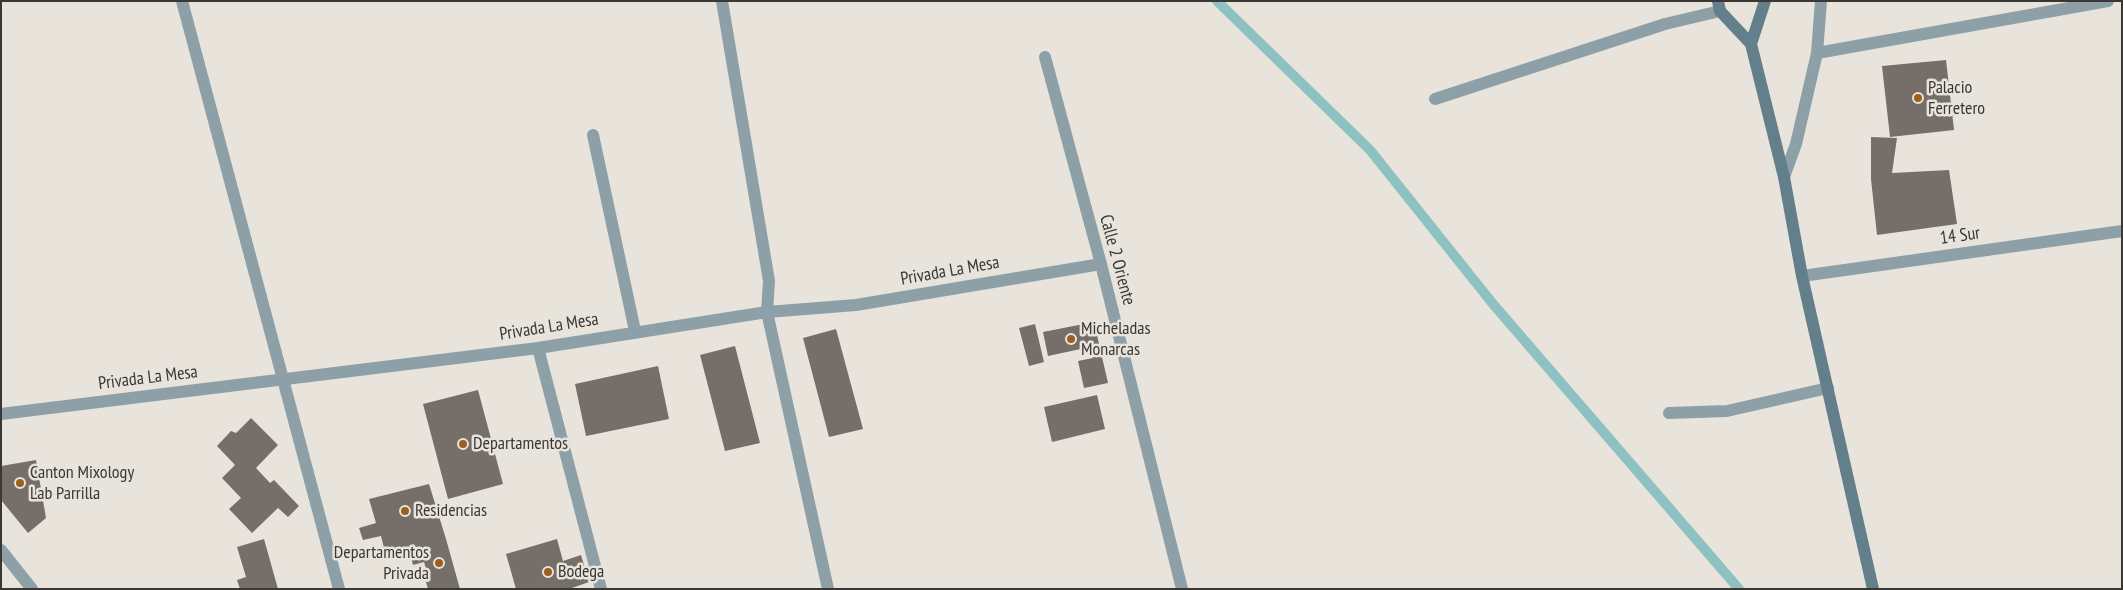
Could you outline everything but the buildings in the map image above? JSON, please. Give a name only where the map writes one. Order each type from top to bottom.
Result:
[{"type":"main road","points":[[1751,44],[1765,1]]},
{"type":"main road","points":[[1719,6],[1751,44],[1784,177],[1802,276],[1873,589]]},
{"type":"street","points":[[182,1],[339,589]]},
{"type":"street","points":[[722,1],[769,281],[767,312],[828,589]]},
{"type":"street","points":[[1784,177],[1796,144],[1817,53],[1822,1]]},
{"type":"street","points":[[1817,53],[2108,1]]},
{"type":"street","points":[[1435,99],[1719,6]]},
{"type":"street","name":"Calle 2 Oriente","points":[[1045,58],[1101,264],[1182,589]]},
{"type":"street","points":[[594,135],[635,331]]},
{"type":"street","name":"14 Sur","points":[[1802,276],[2122,231]]},
{"type":"street","name":"Privada La Mesa","points":[[1,414],[538,348],[635,331],[767,312],[856,305],[1101,264]]},
{"type":"street","points":[[538,348],[601,589]]},
{"type":"street","points":[[1669,413],[1727,411],[1828,388]]},
{"type":"street","points":[[1,550],[32,589]]},
{"type":"waterway","points":[[1217,1],[1370,150],[1493,304],[1739,589]]},
{"type":"place","name":"Palacio Ferretero","points":[[1918,98]]},
{"type":"place","name":"Micheladas Monarcas","points":[[1071,339]]},
{"type":"place","name":"Departamentos","points":[[463,444]]},
{"type":"place","name":"Canton Mixology Lab Parrilla","points":[[20,483]]},
{"type":"place","name":"Residencias","points":[[405,511]]},
{"type":"place","name":"Departamentos Privada","points":[[439,563]]},
{"type":"place","name":"Bodega","points":[[548,572]]}]
